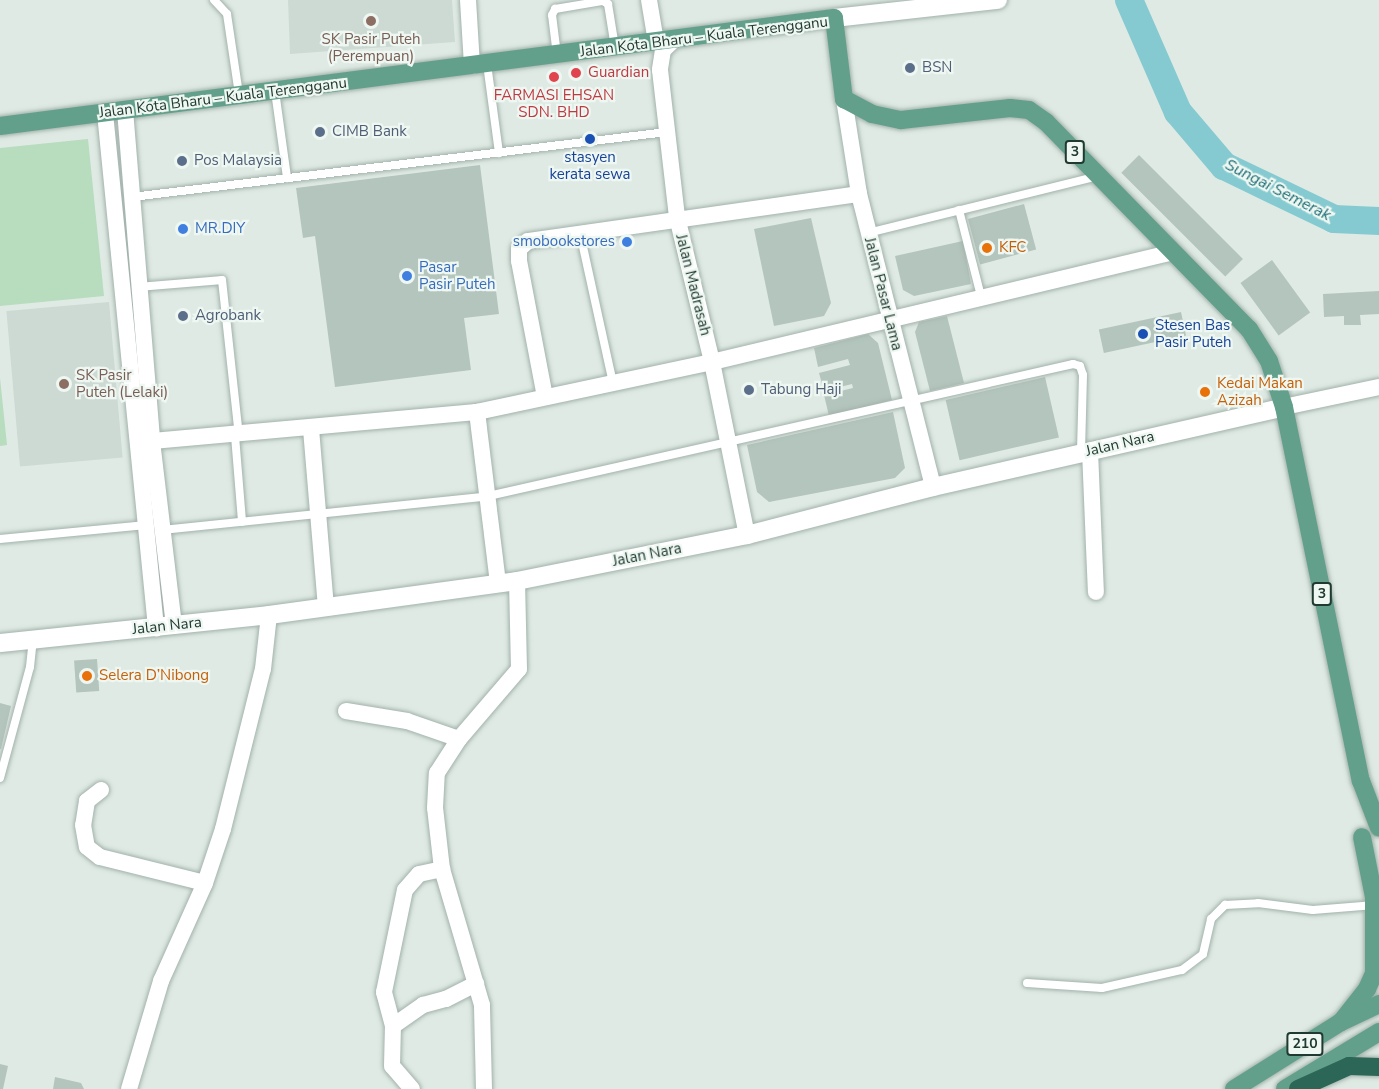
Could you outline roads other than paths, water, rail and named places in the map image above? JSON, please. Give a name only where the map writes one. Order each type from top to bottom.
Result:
[{"type":"highway","points":[[1298,1089],[1349,1066],[1379,1067]]},
{"type":"main road","points":[[834,18],[998,0]]},
{"type":"main road","name":"Jalan Kota Bharu – Kuala Terengganu","points":[[0,126],[834,18],[844,99]]},
{"type":"main road","name":"3","points":[[844,99],[872,114],[901,120],[1010,108],[1029,111],[1046,122],[1249,329],[1269,361],[1284,407],[1361,781],[1362,837],[1377,903]]},
{"type":"main road","name":"Jalan Nara","points":[[0,643],[269,615],[517,581],[747,535],[933,487],[1284,407]]},
{"type":"main road","name":"3","points":[[1361,781],[1375,804],[1379,828]]},
{"type":"main road","points":[[1341,1022],[1367,989],[1374,973],[1377,903]]},
{"type":"main road","name":"210","points":[[1234,1089],[1341,1022],[1379,1004]]},
{"type":"main road","name":"210","points":[[1285,1089],[1379,1032]]},
{"type":"street","points":[[468,0],[480,65]]},
{"type":"street","points":[[650,0],[656,42]]},
{"type":"street","name":"Jalan Madrasah","points":[[675,39],[660,59],[677,217],[712,362],[747,535]]},
{"type":"street","name":"Jalan Pasar Lama","points":[[844,99],[859,194],[888,317],[933,487]]},
{"type":"street","points":[[125,110],[138,287],[162,530],[165,627]]},
{"type":"street","points":[[105,113],[146,525],[165,627]]},
{"type":"street","points":[[545,397],[519,249],[528,241],[677,217],[859,194]]},
{"type":"street","points":[[152,441],[237,436],[477,412],[712,362],[888,317],[1172,252]]},
{"type":"street","points":[[1284,407],[1379,387]]},
{"type":"street","points":[[477,412],[484,497],[498,584]]},
{"type":"street","points":[[311,429],[326,607]]},
{"type":"street","points":[[1085,452],[1096,592]]},
{"type":"street","points":[[484,1089],[484,1023],[476,984],[442,869],[435,808],[437,773],[459,739],[519,669],[517,581]]},
{"type":"street","points":[[129,1089],[161,981],[205,884],[223,828],[263,669],[269,615]]},
{"type":"street","points":[[346,711],[398,718],[459,739]]},
{"type":"street","points":[[100,790],[87,801],[83,825],[87,847],[100,857],[205,884]]},
{"type":"street","points":[[412,1089],[392,1066],[393,1026],[384,992],[405,890],[419,874],[442,869]]},
{"type":"street","points":[[393,1026],[423,1005],[446,999],[476,984]]},
{"type":"lane","points":[[214,0],[227,14],[239,94]]},
{"type":"lane","points":[[557,55],[552,15],[555,9],[603,1],[608,4],[615,47]]},
{"type":"lane","points":[[480,65],[499,153]]},
{"type":"lane","points":[[275,91],[287,178]]},
{"type":"lane","points":[[132,197],[667,132]]},
{"type":"lane","points":[[868,233],[1099,176]]},
{"type":"lane","points":[[959,210],[981,296]]},
{"type":"lane","points":[[580,233],[614,384]]},
{"type":"lane","points":[[138,287],[222,280],[237,436],[242,522]]},
{"type":"lane","points":[[162,530],[484,497],[1073,364],[1080,366],[1085,452]]},
{"type":"lane","points":[[0,539],[146,525]]},
{"type":"lane","points":[[0,778],[30,667],[33,640]]},
{"type":"lane","points":[[1027,983],[1102,988],[1182,970],[1203,954],[1211,919],[1225,905],[1258,903],[1313,910],[1377,903]]},
{"type":"waterway","name":"Sungai Semerak","points":[[1129,0],[1178,112],[1224,166],[1334,219],[1379,221]]},
{"type":"place","name":"SK Pasir Puteh (Perempuan)","points":[[371,21]]},
{"type":"place","name":"BSN","points":[[910,68]]},
{"type":"place","name":"Guardian","points":[[576,73]]},
{"type":"place","name":"FARMASI EHSAN SDN. BHD","points":[[554,77]]},
{"type":"place","name":"CIMB Bank","points":[[320,132]]},
{"type":"place","name":"stasyen kerata sewa","points":[[590,139]]},
{"type":"place","name":"Pos Malaysia","points":[[182,161]]},
{"type":"place","name":"MR.DIY","points":[[183,229]]},
{"type":"place","name":"smobookstores","points":[[627,242]]},
{"type":"place","name":"KFC","points":[[987,248]]},
{"type":"place","name":"Pasar Pasir Puteh","points":[[407,276]]},
{"type":"place","name":"Agrobank","points":[[183,316]]},
{"type":"place","name":"Stesen Bas Pasir Puteh","points":[[1143,334]]},
{"type":"place","name":"SK Pasir Puteh (Lelaki)","points":[[64,384]]},
{"type":"place","name":"Tabung Haji","points":[[749,390]]},
{"type":"place","name":"Kedai Makan Azizah","points":[[1205,392]]},
{"type":"place","name":"Selera D’Nibong","points":[[87,676]]}]
